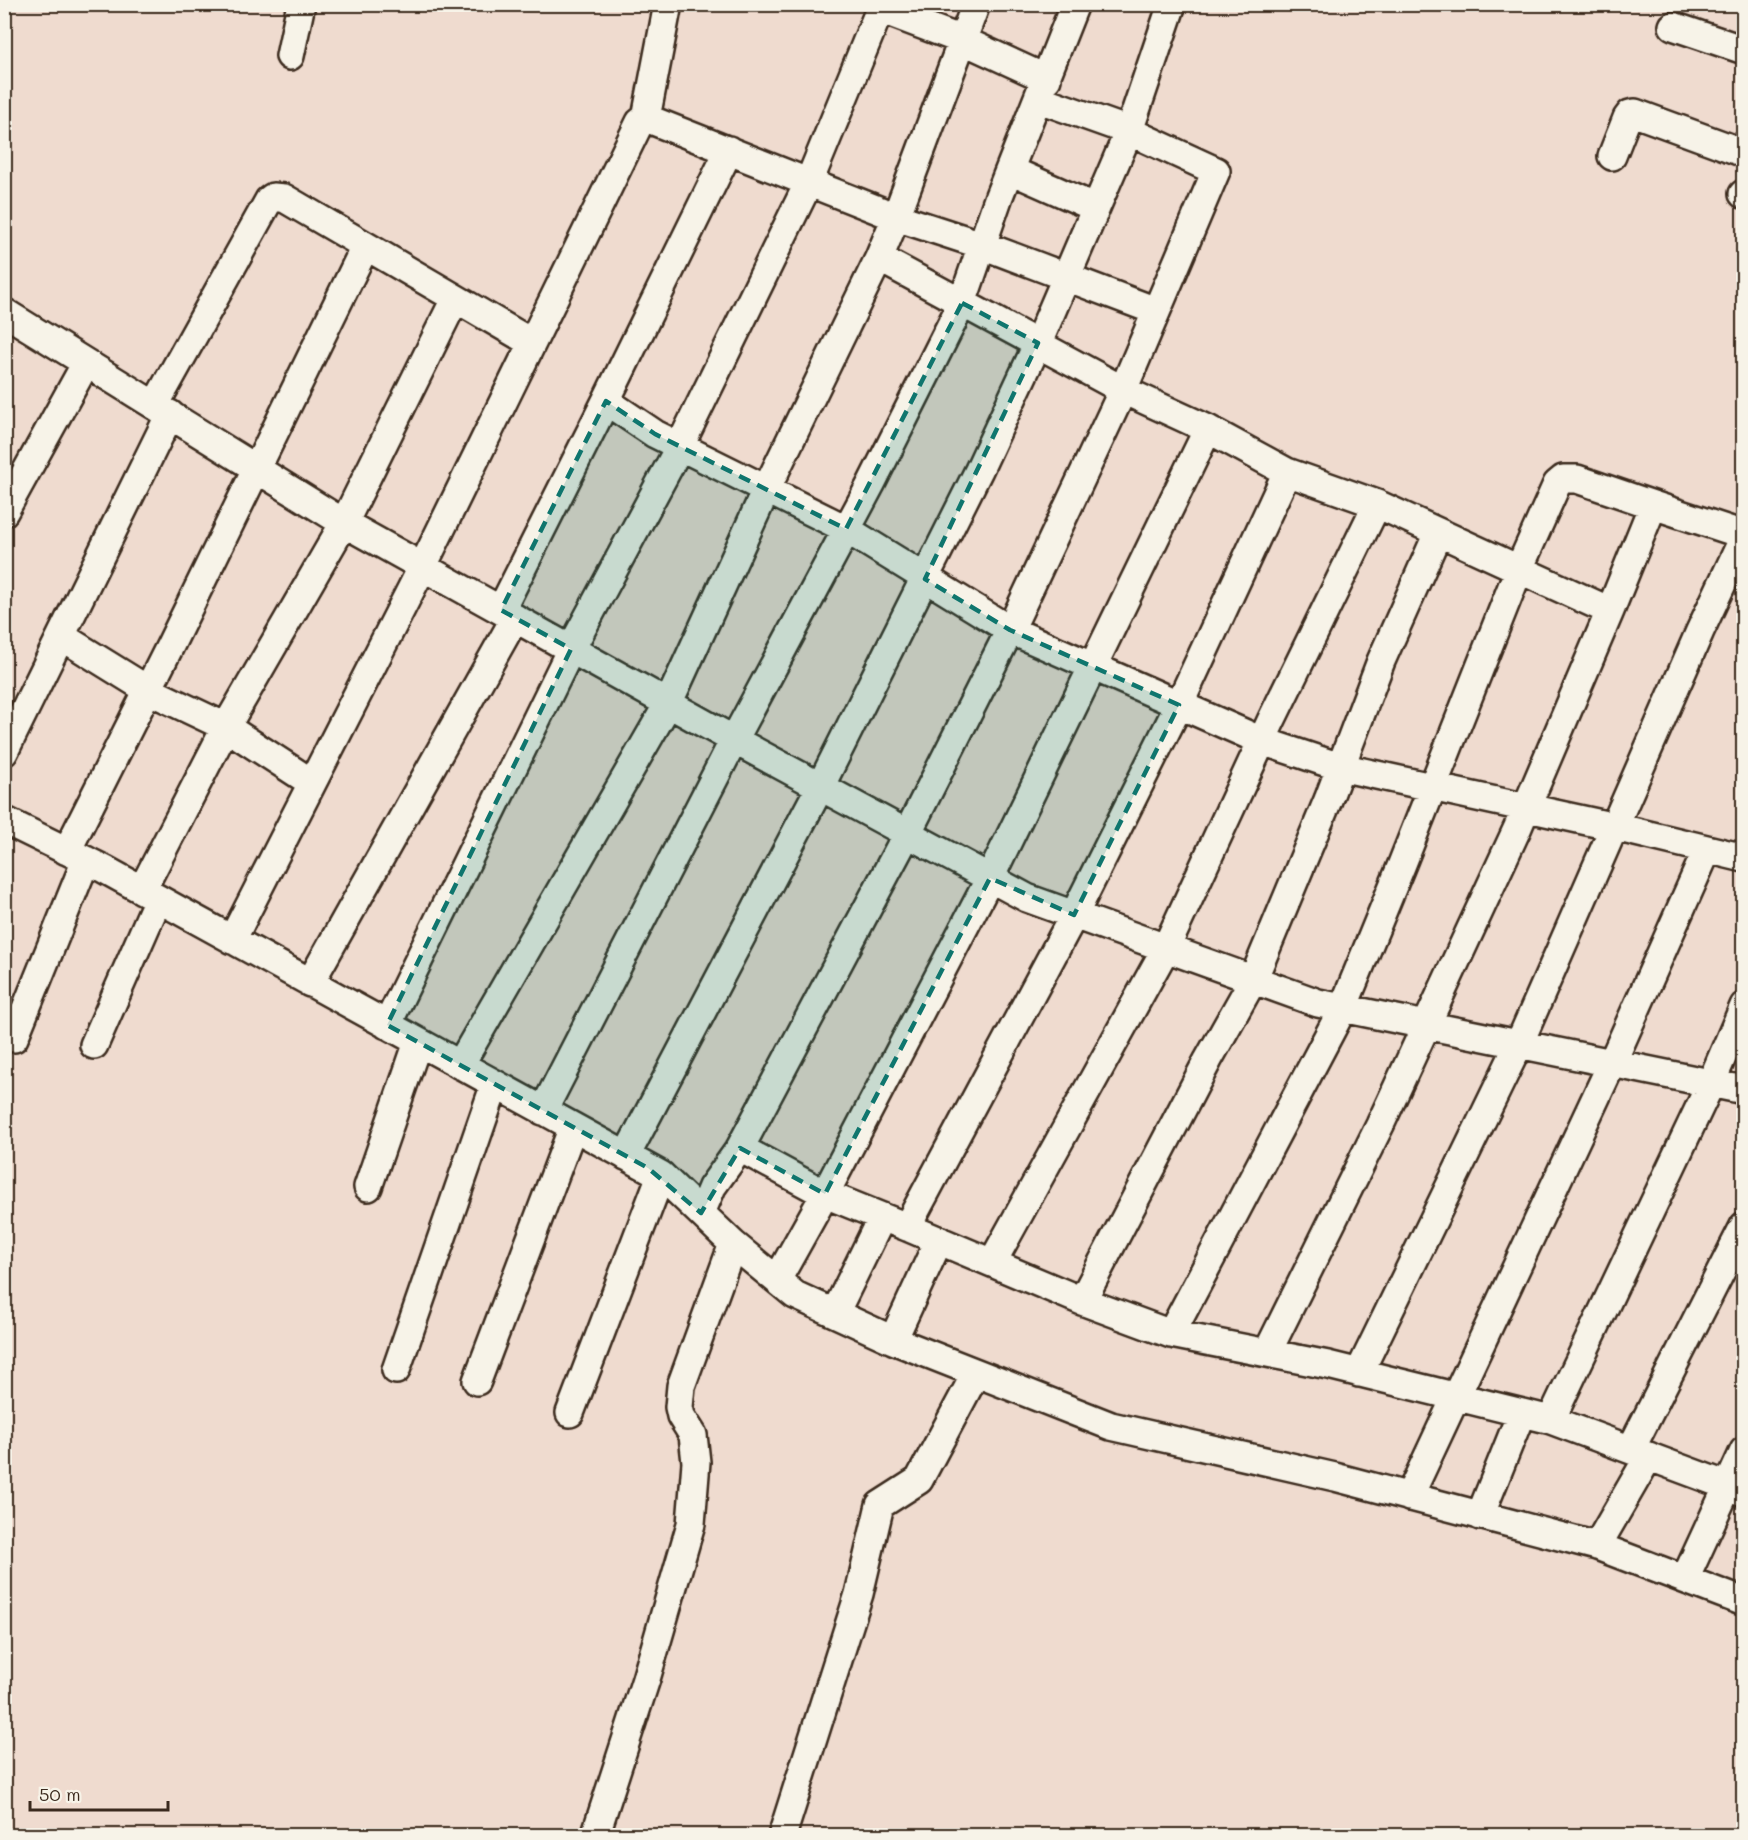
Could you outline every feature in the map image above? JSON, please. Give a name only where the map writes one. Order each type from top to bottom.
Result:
[{"type":"street","points":[[290,56],[301,4]]},
{"type":"street","points":[[232,940],[423,567],[640,122],[646,118],[668,4]]},
{"type":"street","points":[[460,1065],[668,704],[767,488],[879,258],[976,4]]},
{"type":"street","points":[[543,1111],[962,303],[1010,170],[1075,4]]},
{"type":"street","points":[[626,1156],[820,787],[979,470],[1038,343],[1129,131],[1172,4]]},
{"type":"street","points":[[387,1025],[571,649],[680,446],[809,182],[880,7],[962,40],[1043,89],[1216,171],[1123,390],[1010,630],[907,834],[740,1148],[712,1187],[701,1213]]},
{"type":"street","points":[[1673,27],[1743,50]]},
{"type":"street","points":[[1612,156],[1627,118],[1630,114],[1635,113],[1743,153]]},
{"type":"street","points":[[646,118],[896,217],[982,246],[1156,311]]},
{"type":"street","points":[[310,983],[508,614],[606,401],[729,150]]},
{"type":"street","points":[[1010,170],[1096,208]]},
{"type":"street","points":[[4,752],[60,636],[162,410],[269,200],[273,197],[284,198],[532,343]]},
{"type":"street","points":[[15,1038],[77,855],[148,690],[365,247]]},
{"type":"street","points":[[879,258],[1123,390],[1208,429],[1287,472],[1377,504],[1610,611]]},
{"type":"street","points":[[94,1046],[150,894],[225,727],[344,523],[455,299]]},
{"type":"street","points":[[4,312],[344,523],[668,704],[1027,898],[1318,1003],[1743,1090]]},
{"type":"street","points":[[4,512],[86,363]]},
{"type":"street","points":[[606,401],[655,434],[846,529],[1010,630],[1262,741],[1340,767],[1615,827],[1743,858]]},
{"type":"street","points":[[777,1280],[825,1194],[990,878],[1208,429]]},
{"type":"street","points":[[908,1227],[1074,915],[1179,705],[1287,472]]},
{"type":"street","points":[[1171,1334],[1342,1008],[1519,569],[1557,484],[1569,478],[1584,481],[1743,536],[1519,1044],[1359,1373]]},
{"type":"street","points":[[992,1263],[1166,948],[1262,741],[1377,504]]},
{"type":"street","points":[[1267,1353],[1380,1125],[1525,809],[1653,505]]},
{"type":"street","points":[[1082,1301],[1208,1060],[1253,980],[1381,661],[1438,533]]},
{"type":"street","points":[[60,636],[148,690],[225,727],[312,783]]},
{"type":"street","points":[[4,820],[150,894],[661,1175],[733,1244],[795,1294],[893,1340],[1111,1426],[1335,1477],[1597,1546],[1743,1602]]},
{"type":"street","points":[[1409,1497],[1612,1063],[1707,850]]},
{"type":"street","points":[[1551,1420],[1712,1083],[1743,1006]]},
{"type":"street","points":[[368,1187],[418,1042]]},
{"type":"street","points":[[396,1370],[495,1084]]},
{"type":"street","points":[[477,1381],[573,1127]]},
{"type":"street","points":[[740,1148],[825,1194],[1082,1301],[1171,1334],[1359,1373],[1551,1420],[1735,1489]]},
{"type":"street","points":[[570,1413],[661,1175]]},
{"type":"street","points":[[835,1313],[882,1217]]},
{"type":"street","points":[[1597,1546],[1743,1226]]},
{"type":"street","points":[[893,1340],[939,1240]]},
{"type":"street","points":[[595,1836],[646,1679],[691,1524],[696,1462],[693,1435],[681,1416],[681,1386],[733,1244]]},
{"type":"street","points":[[782,1836],[859,1594],[880,1505],[919,1480],[976,1373]]},
{"type":"street","points":[[1480,1515],[1521,1414]]},
{"type":"street","points":[[1685,1579],[1735,1489],[1743,1451]]},
{"type":"highlighted area","points":[[962,303],[1038,343],[925,579],[1010,630],[1179,705],[1074,915],[990,878],[825,1194],[740,1148],[701,1213],[648,1168],[387,1025],[571,649],[501,610],[606,401],[655,434],[846,529]]}]
